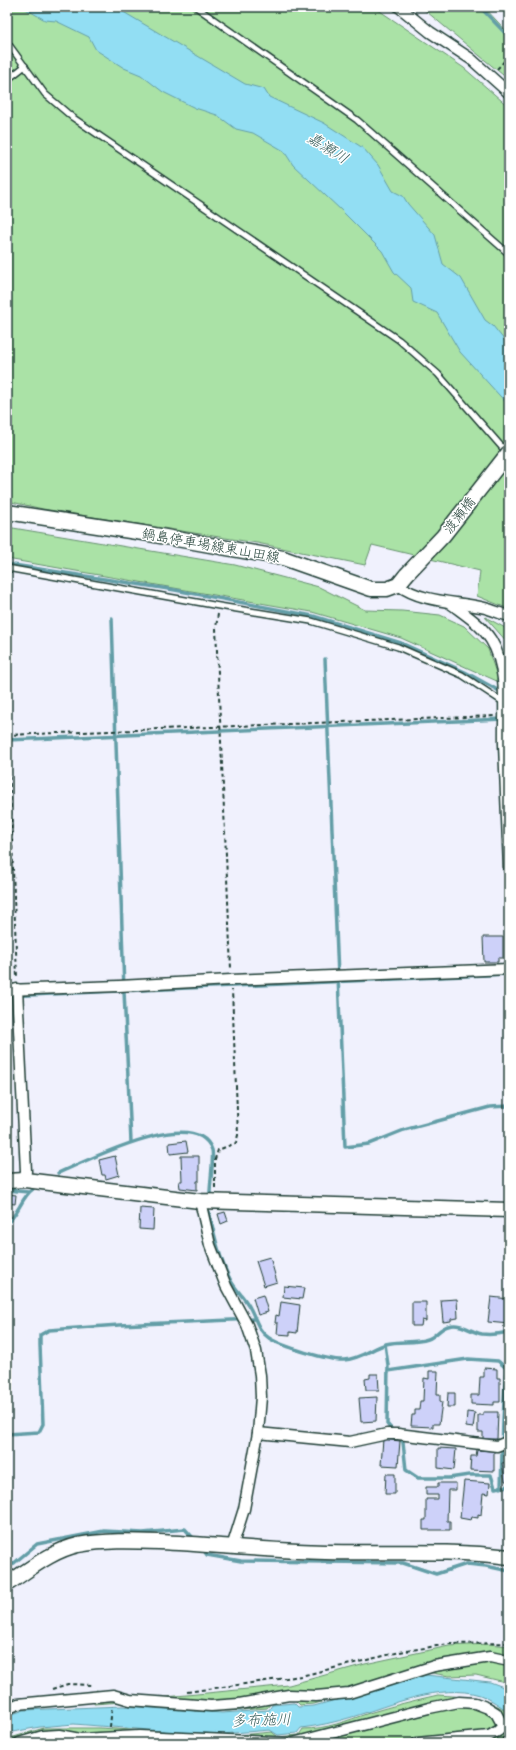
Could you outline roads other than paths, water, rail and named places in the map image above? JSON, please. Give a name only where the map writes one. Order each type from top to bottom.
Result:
[{"type":"street","points":[[399,7],[492,76],[509,93]]},
{"type":"street","name":"渡瀬橋","points":[[402,580],[443,536],[509,452]]},
{"type":"street","name":"鍋島停車場線東山田線","points":[[7,512],[143,533],[283,558],[371,589],[387,589],[402,580]]},
{"type":"street","points":[[402,580],[406,590],[415,594],[450,603],[486,608],[509,616]]},
{"type":"street","points":[[450,603],[475,622],[490,639],[497,652],[506,704],[504,719],[509,869]]},
{"type":"street","points":[[25,1180],[26,1171],[14,993],[232,980],[509,969]]},
{"type":"street","points":[[7,1181],[25,1180],[215,1202],[509,1210]]},
{"type":"street","points":[[200,1201],[210,1245],[226,1286],[247,1325],[256,1350],[260,1375],[261,1397],[258,1433],[244,1509],[232,1547]]},
{"type":"street","points":[[258,1433],[350,1442],[387,1434],[497,1446],[509,1441]]},
{"type":"street","points":[[7,1584],[49,1556],[77,1546],[114,1541],[198,1544],[299,1552],[482,1553],[509,1557]]},
{"type":"street","points":[[7,1708],[18,1704],[113,1695],[130,1700],[211,1706],[239,1704],[289,1695],[316,1696],[349,1693],[434,1666],[469,1660],[490,1657],[509,1661]]},
{"type":"street","points":[[19,1743],[48,1735],[59,1735],[80,1739],[139,1736],[294,1743],[357,1726],[459,1702],[475,1703],[488,1708],[496,1713],[506,1728],[489,1736],[417,1743]]},
{"type":"street","points":[[507,1743],[509,1739]]},
{"type":"lane","points":[[196,7],[357,120],[509,254]]},
{"type":"lane","points":[[7,42],[45,94],[72,117],[399,340],[438,374],[509,455]]},
{"type":"lane","points":[[7,80],[25,66]]},
{"type":"lane","points":[[7,568],[311,621],[398,647],[462,675],[506,704]]},
{"type":"water","name":"嘉瀬川","points":[[22,7],[115,7],[245,84],[264,89],[269,97],[324,123],[363,148],[378,165],[393,191],[403,196],[408,204],[435,235],[443,264],[461,278],[485,320],[493,326],[509,346],[509,406],[460,352],[437,313],[413,302],[411,288],[394,272],[382,251],[293,165],[284,151],[253,133],[236,129],[217,115],[195,108],[163,92],[141,75],[124,68],[96,50],[89,37],[56,21],[45,20]]},
{"type":"water","name":"多布施川","points":[[426,1675],[490,1682],[509,1689],[509,1712],[480,1695],[465,1692],[449,1692],[416,1697],[340,1721],[301,1728],[297,1733],[278,1735],[270,1730],[222,1734],[74,1724],[40,1727],[7,1733],[7,1716],[24,1710],[122,1706],[222,1713],[269,1710],[272,1705],[294,1703],[298,1707],[314,1706]]},
{"type":"waterway","points":[[480,7],[509,37]]},
{"type":"waterway","points":[[7,564],[175,590],[313,616],[401,643],[465,672],[503,693]]},
{"type":"waterway","points":[[112,618],[124,991],[131,1142]]},
{"type":"waterway","points":[[325,659],[345,1147],[369,1144],[404,1130],[490,1107],[509,1106]]},
{"type":"waterway","points":[[7,740],[504,719]]},
{"type":"waterway","points":[[7,996],[509,974]]},
{"type":"waterway","points":[[58,1173],[115,1148],[164,1134],[185,1132],[202,1137],[212,1150],[213,1158],[210,1193]]},
{"type":"waterway","points":[[7,1223],[11,1220],[26,1196],[33,1189]]},
{"type":"waterway","points":[[7,1190],[28,1192]]},
{"type":"waterway","points":[[209,1212],[215,1238],[231,1281],[248,1304],[262,1332],[269,1338],[283,1345],[317,1356],[344,1360],[360,1356],[386,1344],[428,1339],[445,1327],[453,1325],[462,1326],[482,1334],[509,1332]]},
{"type":"waterway","points":[[7,1434],[39,1432],[43,1424],[40,1335],[49,1330],[119,1325],[254,1319]]},
{"type":"waterway","points":[[385,1344],[388,1365],[387,1424],[394,1432]]},
{"type":"waterway","points":[[388,1371],[468,1359],[498,1361],[506,1368],[501,1488]]},
{"type":"waterway","points":[[398,1437],[403,1442],[406,1470],[418,1478],[449,1478],[469,1475],[491,1475],[495,1488],[509,1486]]},
{"type":"waterway","points":[[7,1569],[37,1544],[104,1531],[143,1533],[185,1529],[194,1539]]},
{"type":"waterway","points":[[202,1548],[207,1555],[241,1561],[403,1563],[436,1574],[467,1564],[509,1571]]}]
